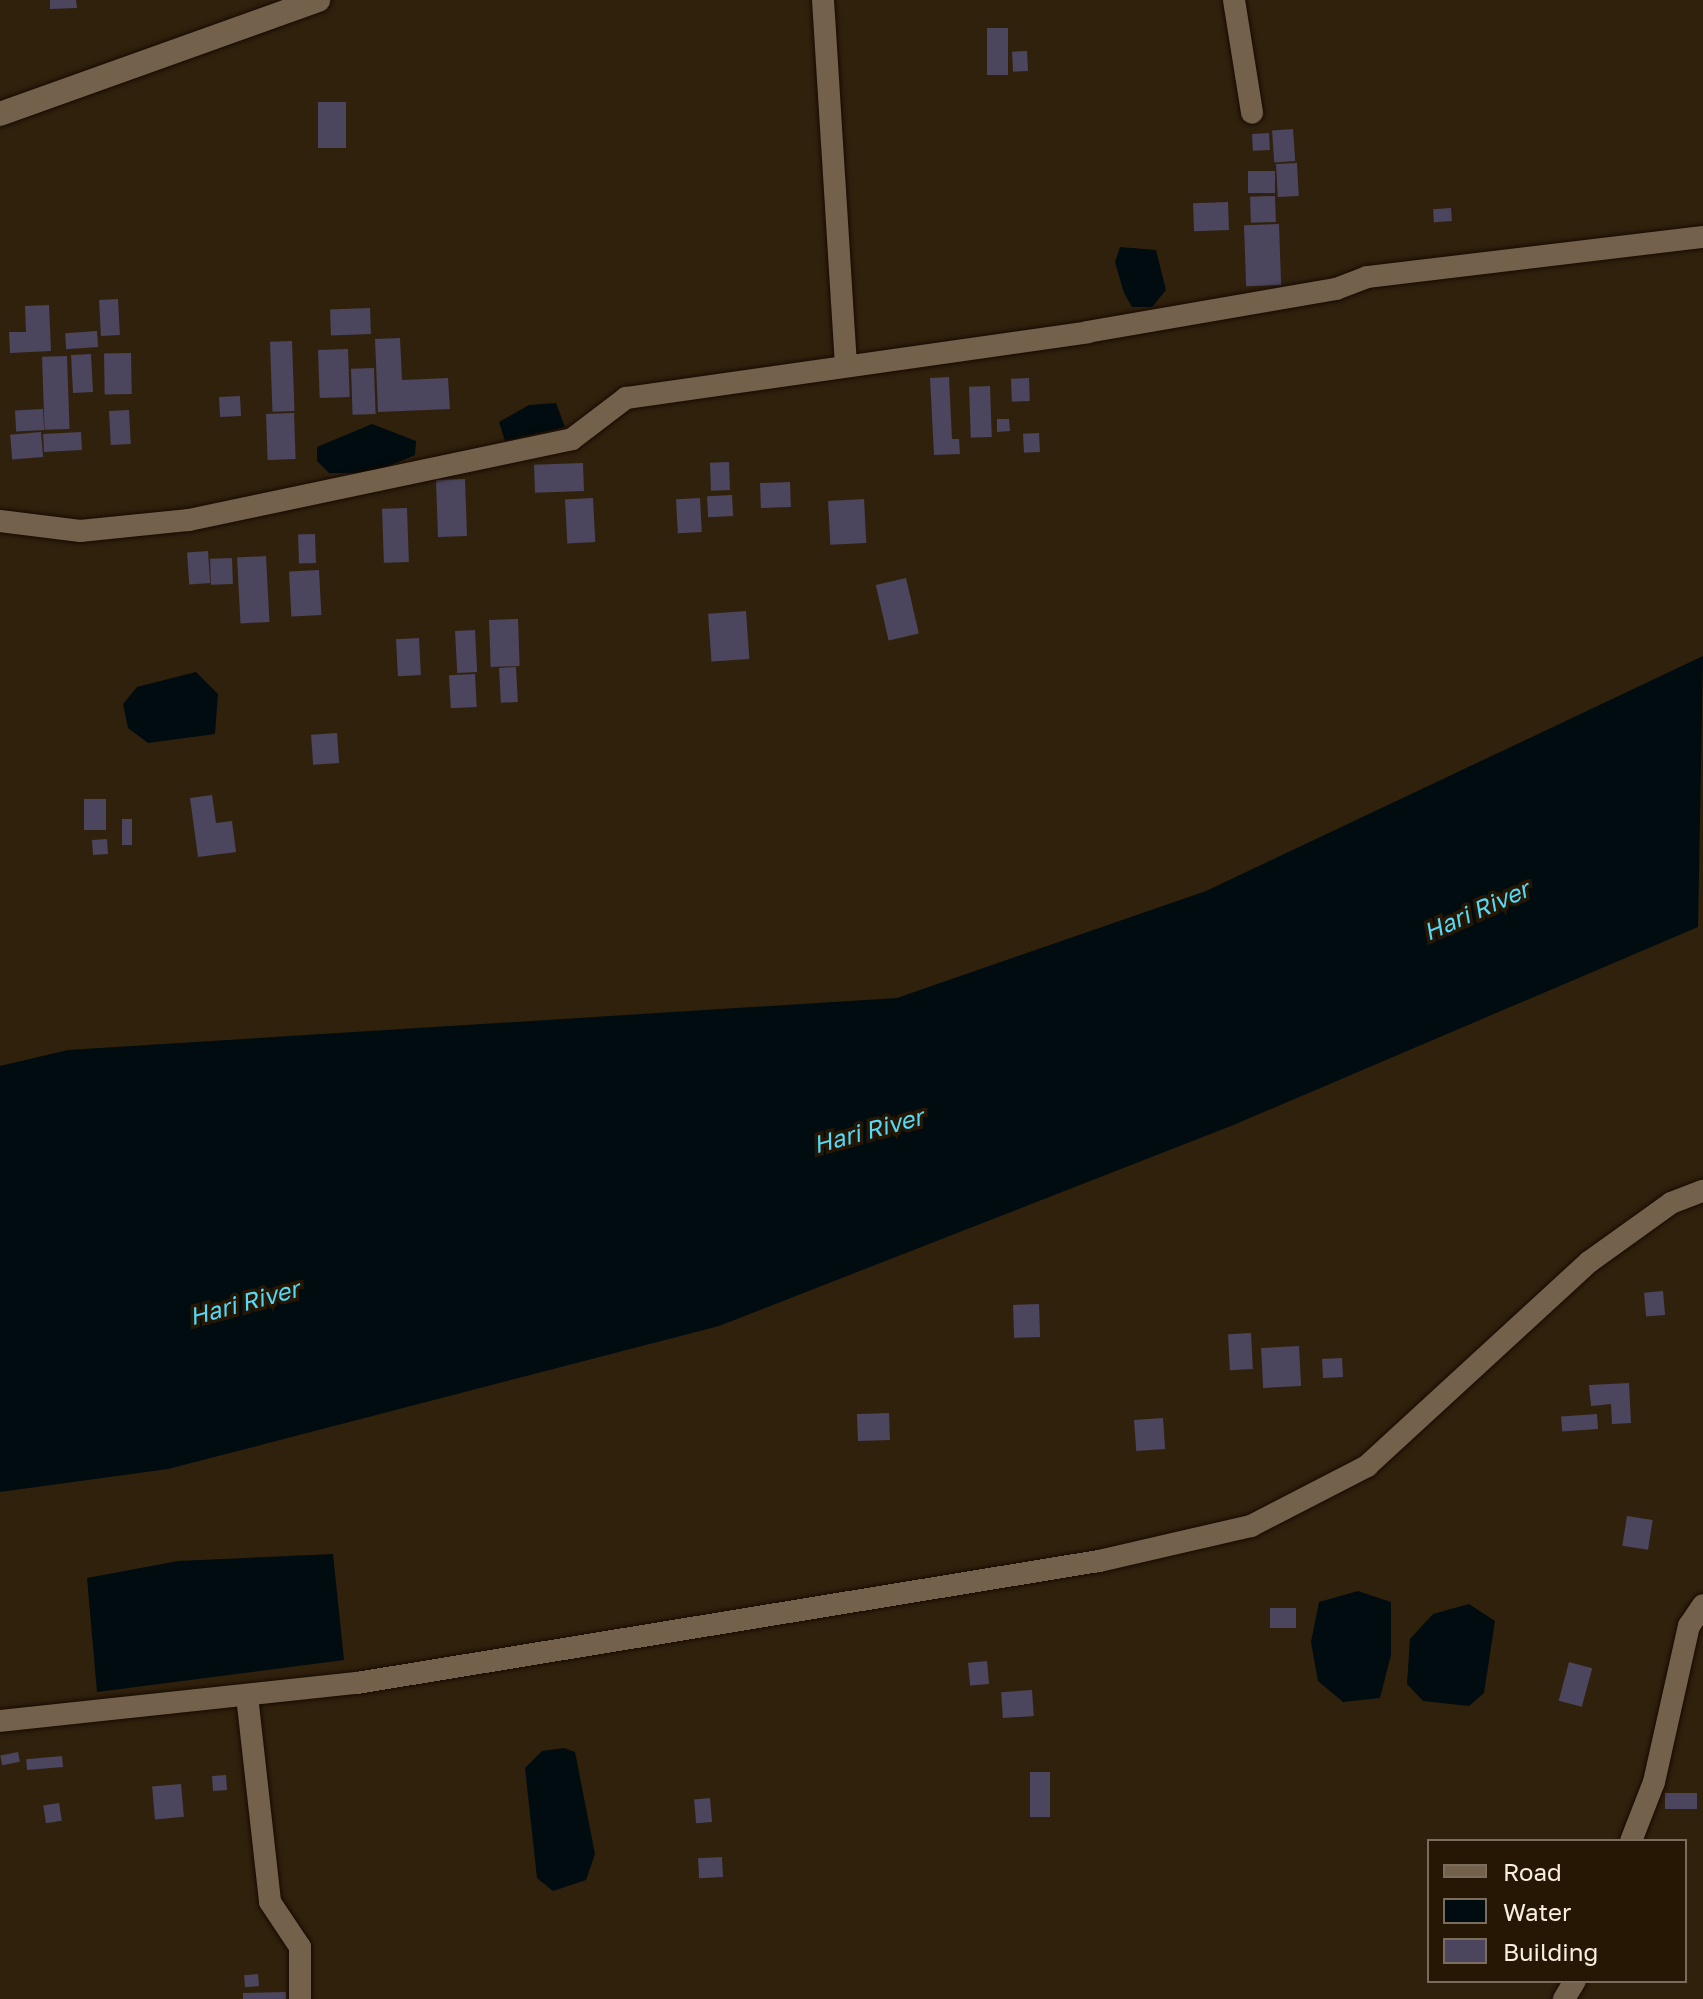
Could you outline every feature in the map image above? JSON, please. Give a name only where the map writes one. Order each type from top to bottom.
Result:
[{"type":"main road","points":[[0,114],[318,0]]},
{"type":"street","points":[[823,0],[846,362]]},
{"type":"street","points":[[1234,0],[1252,113]]},
{"type":"street","points":[[0,521],[80,531],[189,520],[572,439],[626,398],[846,362],[1087,332],[1336,289],[1367,277],[1703,237]]},
{"type":"street","points":[[0,1721],[247,1696],[1099,1561],[1251,1526],[1367,1466],[1589,1262],[1671,1203],[1703,1191]]},
{"type":"street","points":[[1632,1839],[1654,1782],[1689,1626],[1703,1605]]},
{"type":"street","points":[[247,1696],[270,1902],[300,1947],[300,1999]]},
{"type":"water","points":[[1120,247],[1156,250],[1166,290],[1152,307],[1132,307],[1124,293],[1115,262]]},
{"type":"water","points":[[556,403],[565,427],[505,441],[499,422],[529,405]]},
{"type":"water","points":[[372,424],[416,441],[415,455],[372,473],[329,473],[317,461],[317,447]]},
{"type":"water","name":"Hari River","points":[[1703,656],[1698,927],[1231,1126],[719,1326],[168,1469],[0,1492],[0,1066],[68,1050],[897,998],[1206,891]]},
{"type":"water","points":[[196,672],[218,694],[215,734],[148,743],[128,728],[123,704],[137,687]]},
{"type":"water","points":[[333,1554],[344,1660],[97,1692],[87,1578],[178,1561]]},
{"type":"water","points":[[1358,1591],[1391,1602],[1391,1655],[1380,1698],[1343,1702],[1318,1681],[1311,1642],[1319,1602]]},
{"type":"water","points":[[1469,1604],[1495,1621],[1484,1693],[1469,1706],[1423,1701],[1407,1684],[1410,1639],[1433,1614]]},
{"type":"water","points":[[564,1748],[575,1752],[595,1854],[586,1880],[553,1891],[537,1878],[525,1768],[542,1751]]},
{"type":"building","points":[[50,0],[76,0],[77,8],[50,9]]},
{"type":"building","points":[[987,28],[1008,28],[1008,75],[987,75]]},
{"type":"building","points":[[1027,51],[1028,71],[1013,72],[1012,52]]},
{"type":"building","points":[[318,102],[346,102],[346,148],[318,148]]},
{"type":"building","points":[[1293,129],[1295,161],[1274,162],[1272,130]]},
{"type":"building","points":[[1269,133],[1270,150],[1253,151],[1252,134]]},
{"type":"building","points":[[1297,163],[1299,196],[1278,197],[1276,164]]},
{"type":"building","points":[[1248,171],[1275,171],[1275,193],[1248,193]]},
{"type":"building","points":[[1275,196],[1276,222],[1251,223],[1250,197]]},
{"type":"building","points":[[1228,202],[1229,230],[1194,231],[1193,203]]},
{"type":"building","points":[[1451,208],[1452,221],[1434,222],[1433,209]]},
{"type":"building","points":[[1279,224],[1281,285],[1246,286],[1244,225]]},
{"type":"building","points":[[118,299],[120,335],[101,336],[99,300]]},
{"type":"building","points":[[49,305],[51,351],[10,353],[9,332],[26,332],[25,306]]},
{"type":"building","points":[[370,308],[371,334],[331,335],[330,309]]},
{"type":"building","points":[[97,331],[98,347],[66,349],[65,333]]},
{"type":"building","points":[[400,338],[402,380],[448,378],[450,409],[378,412],[375,339]]},
{"type":"building","points":[[292,341],[294,411],[272,412],[270,342]]},
{"type":"building","points":[[348,349],[350,397],[320,398],[318,350]]},
{"type":"building","points":[[104,353],[131,353],[132,394],[105,394]]},
{"type":"building","points":[[91,354],[93,392],[73,393],[71,355]]},
{"type":"building","points":[[67,356],[70,429],[45,430],[42,357]]},
{"type":"building","points":[[374,368],[376,414],[353,415],[351,369]]},
{"type":"building","points":[[949,377],[952,439],[959,439],[960,454],[934,455],[930,378]]},
{"type":"building","points":[[1029,378],[1030,401],[1012,402],[1011,379]]},
{"type":"building","points":[[990,386],[992,437],[971,438],[969,387]]},
{"type":"building","points":[[240,396],[241,416],[220,417],[219,397]]},
{"type":"building","points":[[43,409],[44,430],[16,431],[15,410]]},
{"type":"building","points":[[129,410],[131,444],[111,445],[109,411]]},
{"type":"building","points":[[294,413],[296,459],[268,460],[266,414]]},
{"type":"building","points":[[997,419],[1009,419],[1010,431],[997,432]]},
{"type":"building","points":[[41,432],[43,457],[12,460],[10,435]]},
{"type":"building","points":[[81,432],[82,450],[44,452],[43,434]]},
{"type":"building","points":[[1039,433],[1040,452],[1024,453],[1023,434]]},
{"type":"building","points":[[729,462],[730,490],[711,491],[710,463]]},
{"type":"building","points":[[583,463],[584,491],[535,493],[534,465]]},
{"type":"building","points":[[465,479],[467,536],[438,537],[436,480]]},
{"type":"building","points":[[790,482],[791,507],[761,508],[760,483]]},
{"type":"building","points":[[732,495],[733,516],[708,517],[707,496]]},
{"type":"building","points":[[593,498],[595,542],[567,543],[565,499]]},
{"type":"building","points":[[700,498],[702,532],[678,533],[676,499]]},
{"type":"building","points":[[864,499],[866,543],[830,545],[828,501]]},
{"type":"building","points":[[407,508],[409,562],[384,563],[382,509]]},
{"type":"building","points":[[315,534],[316,563],[299,564],[298,535]]},
{"type":"building","points":[[208,551],[210,583],[189,584],[187,552]]},
{"type":"building","points":[[266,556],[269,622],[240,623],[237,558]]},
{"type":"building","points":[[232,558],[233,584],[211,585],[210,559]]},
{"type":"building","points":[[319,570],[321,615],[291,617],[289,572]]},
{"type":"building","points":[[906,578],[919,634],[889,641],[876,585]]},
{"type":"building","points":[[746,611],[749,659],[711,662],[708,614]]},
{"type":"building","points":[[518,619],[520,666],[491,667],[489,620]]},
{"type":"building","points":[[475,630],[477,672],[457,673],[455,631]]},
{"type":"building","points":[[419,638],[421,675],[398,676],[396,639]]},
{"type":"building","points":[[516,667],[518,702],[501,703],[499,668]]},
{"type":"building","points":[[475,674],[477,707],[451,708],[449,675]]},
{"type":"building","points":[[337,733],[339,763],[313,765],[311,735]]},
{"type":"building","points":[[212,795],[216,823],[232,821],[236,852],[198,857],[190,798]]},
{"type":"building","points":[[84,799],[106,799],[106,830],[84,830]]},
{"type":"building","points":[[122,819],[132,819],[132,845],[122,845]]},
{"type":"building","points":[[107,839],[108,854],[93,855],[92,840]]},
{"type":"building","points":[[1663,1291],[1665,1315],[1646,1317],[1644,1293]]},
{"type":"building","points":[[1039,1304],[1040,1337],[1014,1338],[1013,1305]]},
{"type":"building","points":[[1251,1333],[1253,1369],[1230,1370],[1228,1334]]},
{"type":"building","points":[[1299,1346],[1301,1386],[1263,1388],[1261,1348]]},
{"type":"building","points":[[1342,1358],[1343,1377],[1323,1378],[1322,1359]]},
{"type":"building","points":[[1629,1383],[1631,1423],[1612,1424],[1611,1404],[1591,1406],[1589,1385]]},
{"type":"building","points":[[889,1413],[890,1440],[858,1441],[857,1414]]},
{"type":"building","points":[[1597,1414],[1598,1429],[1562,1431],[1561,1417]]},
{"type":"building","points":[[1163,1418],[1165,1449],[1136,1451],[1134,1420]]},
{"type":"building","points":[[1627,1516],[1653,1520],[1648,1550],[1622,1546]]},
{"type":"building","points":[[1270,1608],[1296,1608],[1296,1628],[1270,1628]]},
{"type":"building","points":[[987,1661],[989,1684],[970,1686],[968,1663]]},
{"type":"building","points":[[1569,1662],[1592,1668],[1582,1707],[1559,1701]]},
{"type":"building","points":[[1032,1690],[1034,1716],[1003,1718],[1001,1692]]},
{"type":"building","points":[[18,1752],[20,1762],[2,1765],[0,1755]]},
{"type":"building","points":[[62,1756],[63,1767],[27,1770],[26,1759]]},
{"type":"building","points":[[1030,1772],[1050,1772],[1050,1817],[1030,1817]]},
{"type":"building","points":[[226,1775],[227,1790],[213,1791],[212,1776]]},
{"type":"building","points":[[181,1784],[184,1817],[155,1819],[152,1787]]},
{"type":"building","points":[[1665,1793],[1697,1793],[1697,1809],[1665,1809]]},
{"type":"building","points":[[710,1798],[712,1822],[696,1823],[694,1799]]},
{"type":"building","points":[[59,1803],[62,1821],[46,1823],[43,1806]]},
{"type":"building","points":[[722,1857],[723,1877],[699,1878],[698,1858]]},
{"type":"building","points":[[258,1974],[259,1986],[245,1987],[244,1975]]},
{"type":"building","points":[[286,1992],[286,1999],[243,1999],[243,1993]]}]
